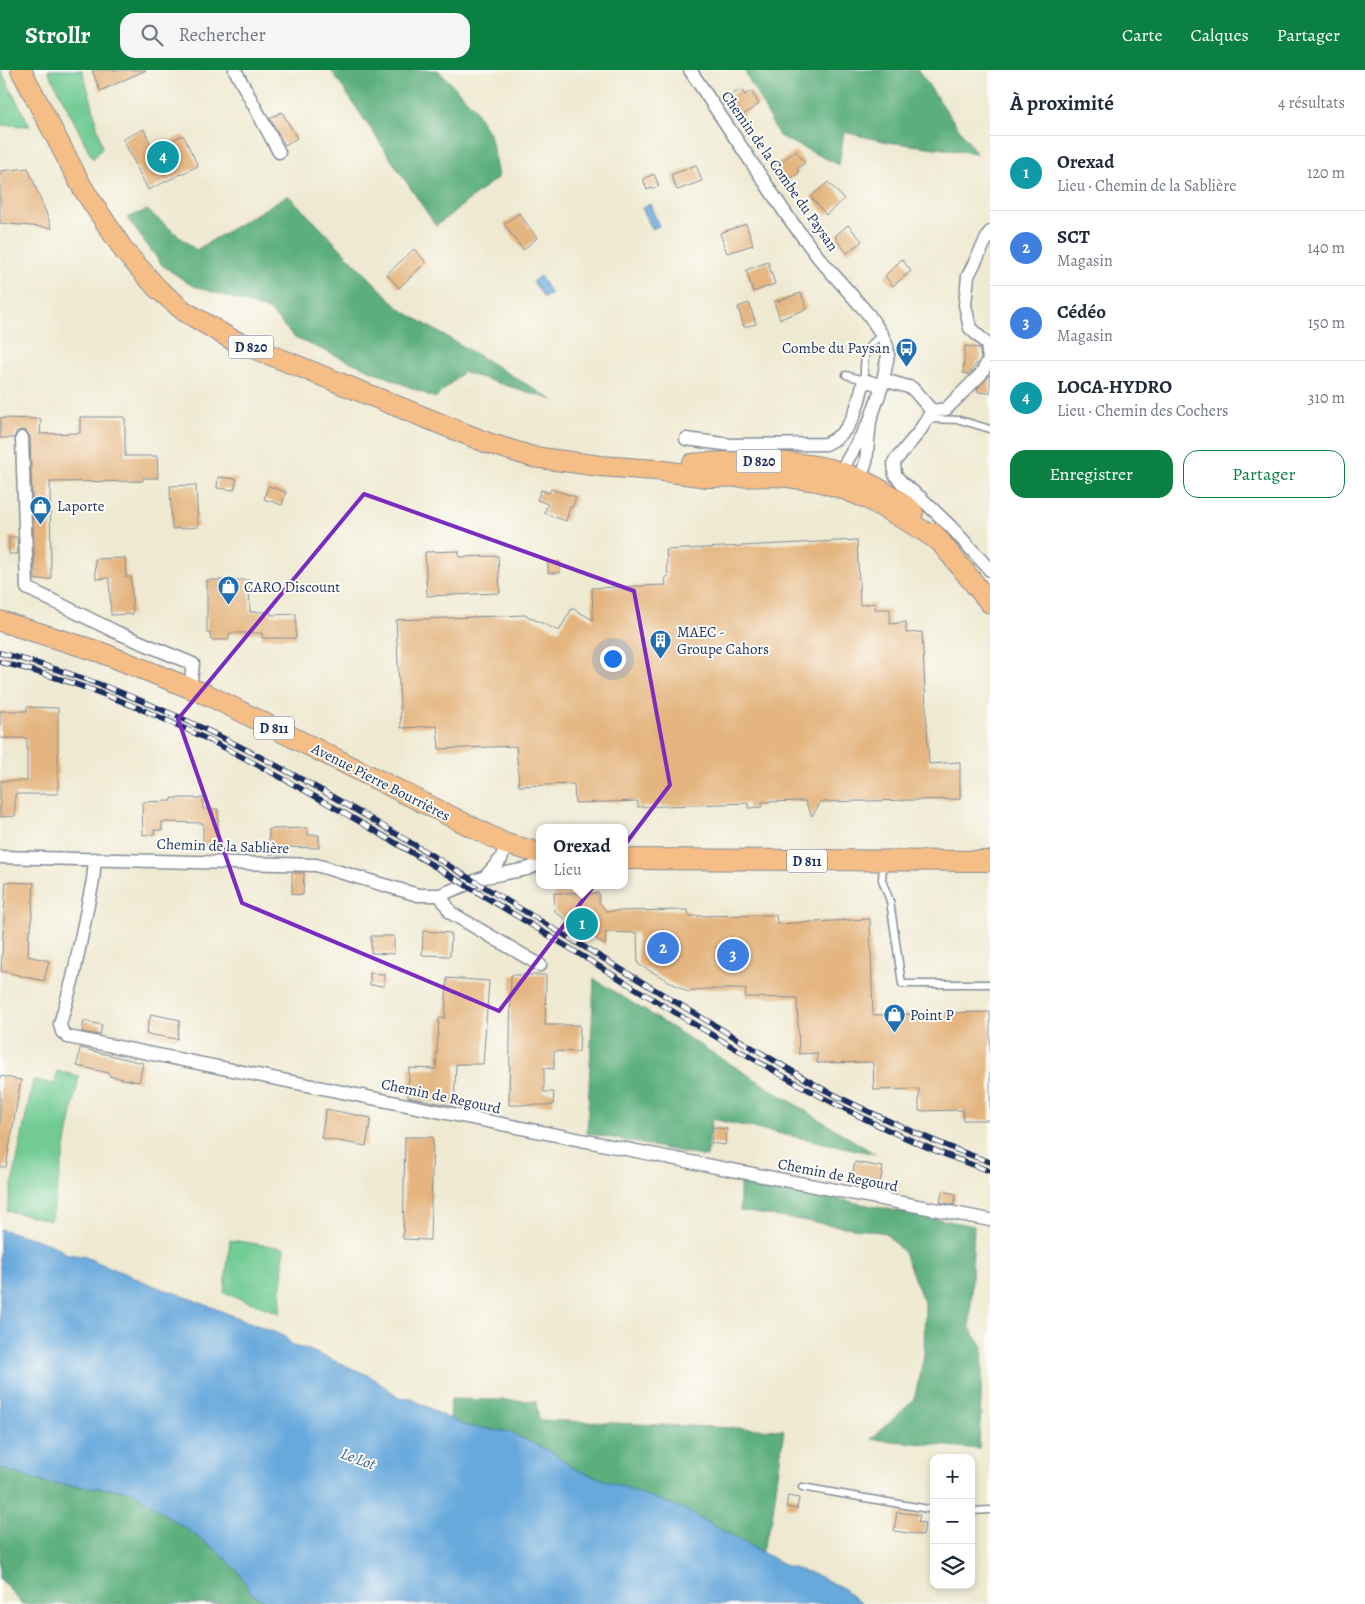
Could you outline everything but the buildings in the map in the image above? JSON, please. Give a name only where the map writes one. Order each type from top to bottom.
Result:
[{"type":"main road","name":"D 820","points":[[21,70],[82,187],[120,244],[157,288],[184,311],[231,338],[488,443],[533,457],[600,466],[656,470],[698,463],[778,461],[818,466],[866,498],[941,542]]},
{"type":"main road","name":"D 820","points":[[841,480],[860,479],[875,485],[913,511],[941,542],[990,603]]},
{"type":"main road","name":"Avenue Pierre Bourrières","points":[[0,621],[100,652],[210,696],[506,844],[536,852]]},
{"type":"main road","name":"D 811","points":[[628,859],[990,861]]},
{"type":"street","points":[[235,70],[279,152]]},
{"type":"street","name":"Chemin de la Combe du Paysan","points":[[690,70],[788,217],[818,257],[869,315],[882,335],[888,355],[883,383],[870,421],[841,480]]},
{"type":"street","points":[[989,568],[922,498],[903,484],[895,475],[894,462],[930,415],[946,409],[981,374],[989,360],[987,344],[970,328],[965,305],[968,276],[990,232]]},
{"type":"street","points":[[686,439],[731,445],[826,444],[839,438],[850,422],[859,401],[864,380],[912,388],[930,415]]},
{"type":"street","name":"Chemin de la Combe du Paysan","points":[[860,479],[866,462],[870,421]]},
{"type":"street","points":[[22,438],[26,588],[116,632],[193,664],[190,688]]},
{"type":"street","name":"Chemin de la Sablière","points":[[485,877],[501,859],[506,844]]},
{"type":"street","name":"Chemin de la Sablière","points":[[0,857],[316,865],[418,895],[440,895],[485,877],[527,869],[536,865]]},
{"type":"street","name":"Chemin de Regourd","points":[[95,859],[93,880],[73,978],[60,1024],[62,1032],[68,1037],[990,1220]]},
{"type":"street","points":[[440,895],[451,913],[540,964]]},
{"type":"lane","points":[[846,375],[864,380],[864,357],[868,347],[882,335]]},
{"type":"lane","points":[[930,415],[960,420],[990,429]]},
{"type":"lane","points":[[883,861],[882,880],[890,901],[902,984],[990,984]]},
{"type":"lane","points":[[802,1487],[930,1509]]},
{"type":"lane","points":[[975,1511],[990,1510]]},
{"type":"highlighted area","points":[[364,494],[634,591],[670,785],[499,1011],[242,903],[178,719]]},
{"type":"green space","points":[[48,70],[82,70],[102,148],[93,159]]},
{"type":"green space","points":[[331,70],[438,70],[472,105],[491,137],[498,177],[436,226]]},
{"type":"green space","points":[[744,70],[918,70],[976,153],[887,142],[844,132],[839,165],[779,136]]},
{"type":"green space","points":[[1,71],[30,126],[0,125]]},
{"type":"green space","points":[[288,195],[400,309],[553,400],[463,372],[435,398],[295,338],[269,310],[191,285],[162,265],[127,218],[147,210],[196,250]]},
{"type":"green space","points":[[594,979],[875,1154],[712,1119],[707,1157],[587,1133]]},
{"type":"green space","points":[[57,1071],[79,1076],[51,1220],[7,1211],[33,1080],[55,1084]]},
{"type":"green space","points":[[740,1180],[974,1226],[970,1328],[983,1347],[979,1449],[871,1439],[914,1400],[924,1356],[925,1305],[904,1253],[885,1233],[740,1211]]},
{"type":"green space","points":[[230,1240],[284,1248],[280,1313],[224,1293]]},
{"type":"green space","points":[[451,1399],[536,1401],[539,1420],[784,1430],[772,1519],[761,1553],[681,1508],[574,1469],[552,1452],[508,1432],[466,1426],[450,1419]]},
{"type":"green space","points":[[0,1468],[46,1483],[132,1491],[219,1552],[238,1571],[251,1593],[270,1604],[22,1604],[0,1578]]},
{"type":"water","points":[[650,204],[659,226],[652,229],[642,208]]},
{"type":"water","points":[[540,276],[551,294],[544,298],[533,281]]},
{"type":"water","name":"Le Lot","points":[[0,1229],[57,1247],[67,1254],[83,1256],[284,1336],[293,1346],[309,1350],[368,1375],[399,1397],[410,1398],[466,1426],[508,1432],[552,1452],[574,1469],[681,1508],[787,1566],[816,1575],[841,1587],[862,1604],[270,1604],[251,1593],[238,1571],[219,1552],[132,1491],[46,1483],[0,1468]]},
{"type":"railway","points":[[0,653],[63,672],[125,694],[244,748],[358,811],[821,1088],[904,1128],[990,1162]]},
{"type":"railway","points":[[0,662],[50,676],[99,693],[147,712],[241,756],[377,832],[762,1064],[836,1104],[911,1141],[990,1171]]},
{"type":"place","name":"LOCA-HYDRO","points":[[163,157]]},
{"type":"place","name":"Combe du Paysan","points":[[906,367]]},
{"type":"place","name":"Laporte","points":[[41,525]]},
{"type":"place","name":"CARO Discount","points":[[228,606]]},
{"type":"place","name":"MAEC - Groupe Cahors","points":[[661,660]]},
{"type":"place","name":"Orexad","points":[[582,924]]},
{"type":"place","name":"SCT","points":[[663,948]]},
{"type":"place","name":"Cédéo","points":[[733,955]]},
{"type":"place","name":"Point P","points":[[894,1034]]}]
